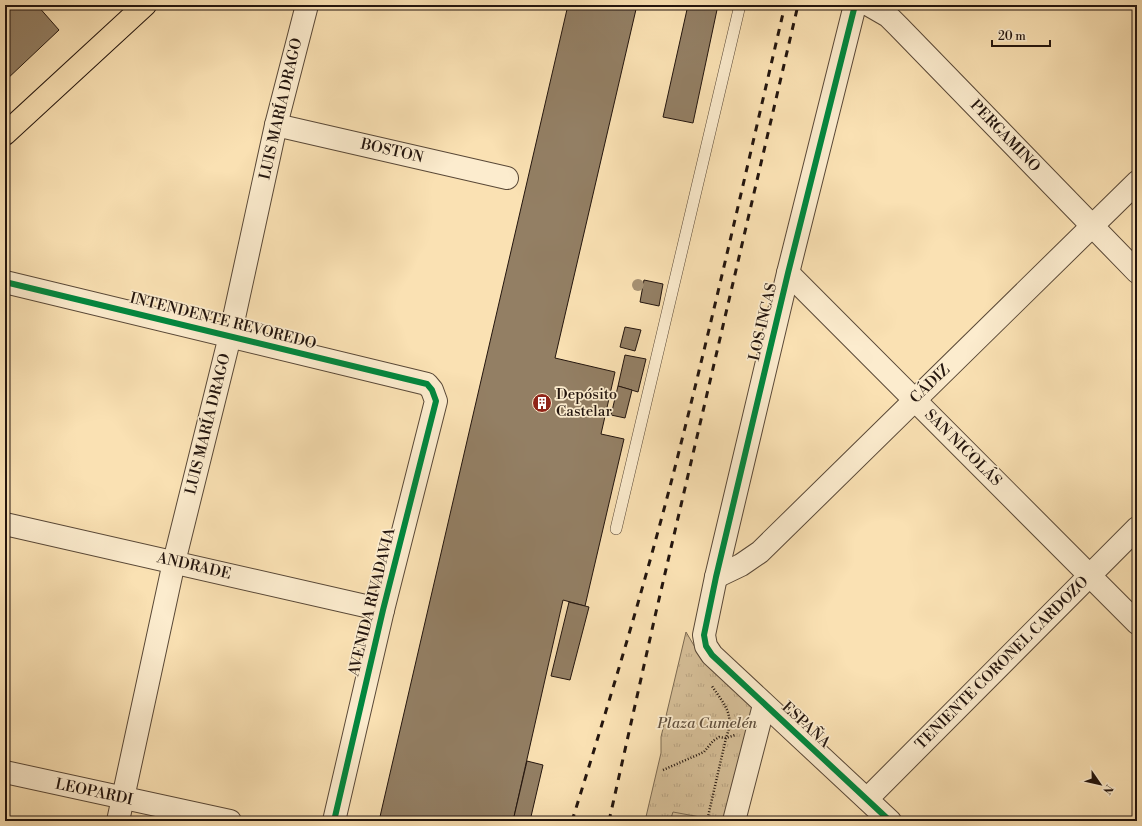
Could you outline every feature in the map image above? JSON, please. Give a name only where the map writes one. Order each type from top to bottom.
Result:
[{"type":"main road","points":[[5,134],[145,5]]},
{"type":"street","name":"LUIS MARÍA DRAGO","points":[[118,821],[174,562],[230,336],[276,125],[307,5]]},
{"type":"street","name":"LOS INCAS","points":[[706,646],[704,635],[716,577],[788,273],[855,5]]},
{"type":"street","name":"PERGAMINO","points":[[869,5],[888,16],[899,26],[1137,272]]},
{"type":"street","name":"BOSTON","points":[[276,125],[507,178]]},
{"type":"street","name":"CÁDIZ","points":[[716,577],[741,565],[760,552],[914,399],[1137,182]]},
{"type":"street","name":"SAN NICOLÁS","points":[[788,273],[1137,623]]},
{"type":"street","name":"INTENDENTE REVOREDO","points":[[5,282],[427,384],[432,390]]},
{"type":"street","name":"AVENIDA RIVADAVIA","points":[[334,821],[383,610],[436,401],[432,390]]},
{"type":"street","name":"ANDRADE","points":[[5,524],[383,610]]},
{"type":"street","name":"TENIENTE CORONEL CARDOZO","points":[[867,799],[1137,528]]},
{"type":"street","name":"ESPAÑA","points":[[706,646],[764,705],[890,821]]},
{"type":"street","points":[[734,821],[764,705]]},
{"type":"street","name":"LEOPARDI","points":[[5,772],[230,821]]},
{"type":"lane","points":[[616,529],[740,5]]},
{"type":"path","points":[[707,821],[726,738],[732,724],[728,710],[708,679]]},
{"type":"path","points":[[663,770],[704,752],[712,741],[719,737],[726,738],[759,728]]},
{"type":"green space","name":"Plaza Cumelén","points":[[686,632],[699,654],[754,709],[724,821],[645,821],[661,753],[661,737]]},
{"type":"green space","points":[[673,812],[700,817],[699,821],[670,821]]},
{"type":"building","points":[[5,5],[37,5],[59,30],[5,81]]},
{"type":"building","name":"Depósito Castelar","points":[[568,5],[637,5],[555,358],[615,372],[601,434],[624,439],[585,606],[563,600],[513,821],[379,821]]},
{"type":"building","points":[[688,5],[718,5],[693,123],[663,117]]},
{"type":"building","points":[[644,280],[663,284],[659,306],[640,302]]},
{"type":"building","points":[[625,327],[641,330],[635,351],[620,347]]},
{"type":"building","points":[[625,355],[646,359],[638,392],[618,386]]},
{"type":"building","points":[[618,386],[632,390],[625,418],[611,415]]},
{"type":"building","points":[[569,602],[589,607],[570,680],[551,676]]},
{"type":"building","points":[[527,761],[543,765],[530,821],[513,821]]},
{"type":"railway","points":[[572,821],[625,648],[673,475],[785,5]]},
{"type":"railway","points":[[609,821],[656,612],[798,5]]},
{"type":"cycle path","points":[[855,5],[788,273],[716,577],[704,635],[706,646],[712,655],[890,821]]},
{"type":"cycle path","points":[[5,282],[427,384],[432,390],[436,401],[383,610],[334,821]]},
{"type":"place","name":"Depósito Castelar","points":[[542,403]]}]
